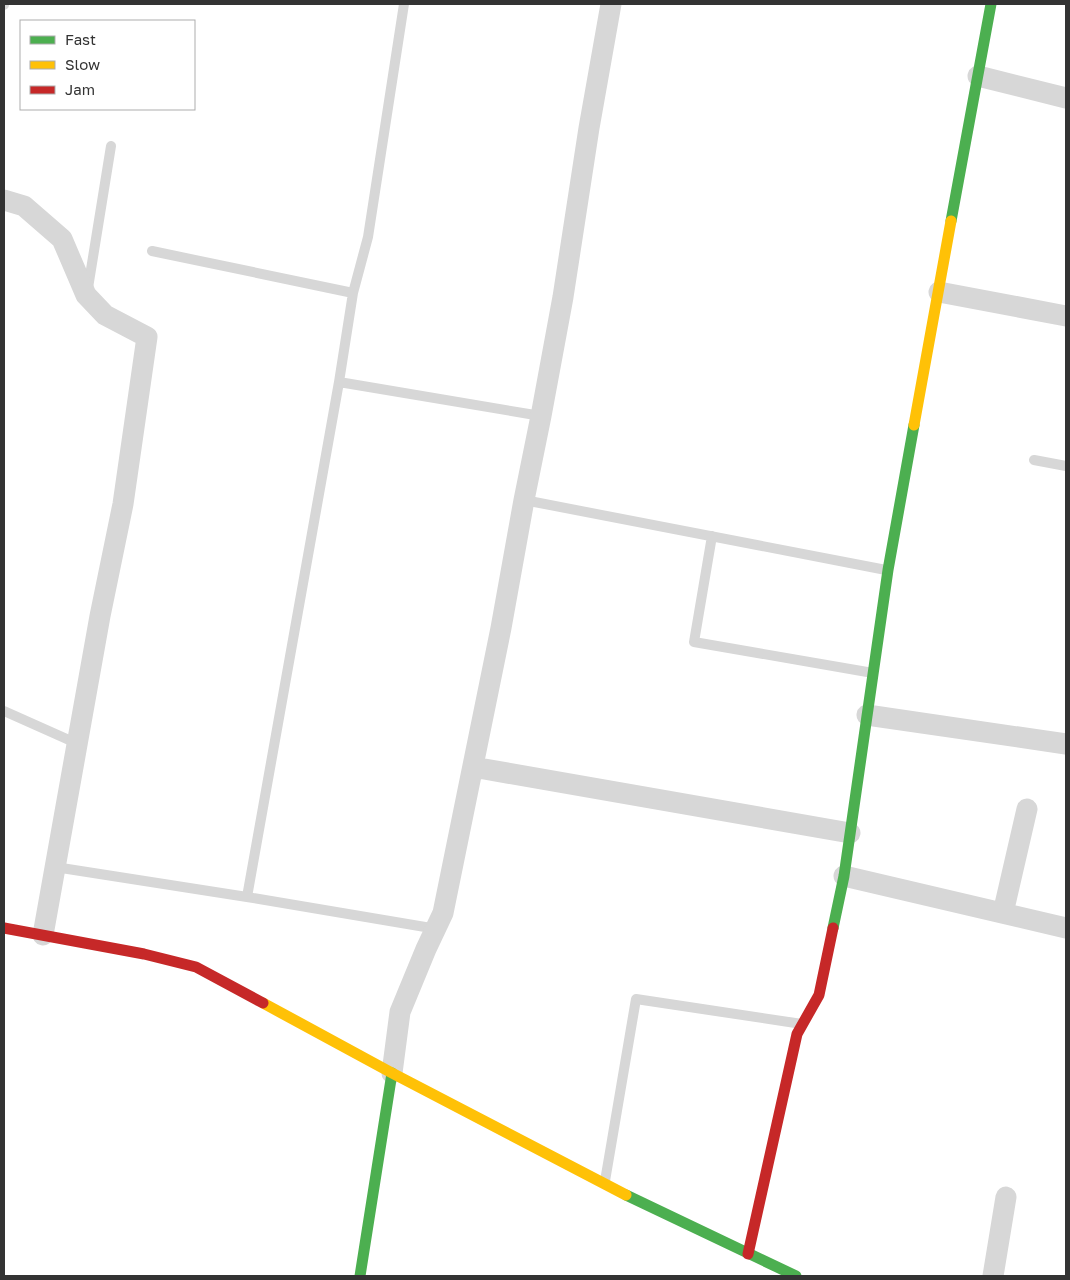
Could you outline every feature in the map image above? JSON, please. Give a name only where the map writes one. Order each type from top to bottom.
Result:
[{"type":"street","points":[[360,1276],[400,1012],[443,913],[505,608],[563,297],[589,128],[611,4]]},
{"type":"street","points":[[748,1254],[797,1034],[820,995],[844,876],[888,570],[991,4]]},
{"type":"street","points":[[978,76],[1066,98]]},
{"type":"street","points":[[4,200],[24,206],[62,239],[86,295],[105,315],[147,337],[122,504],[43,935]]},
{"type":"street","points":[[940,292],[1066,316]]},
{"type":"street","points":[[867,715],[1066,744]]},
{"type":"street","points":[[473,767],[850,833]]},
{"type":"street","points":[[1003,913],[1027,809]]},
{"type":"street","points":[[844,876],[1066,928]]},
{"type":"street","points":[[4,928],[144,954],[196,967],[392,1073],[604,1184],[796,1276]]},
{"type":"street","points":[[993,1276],[1006,1197]]},
{"type":"lane","points":[[247,897],[339,382],[353,293],[368,237],[404,4]]},
{"type":"lane","points":[[86,295],[111,146]]},
{"type":"lane","points":[[152,251],[353,293]]},
{"type":"lane","points":[[339,382],[541,416]]},
{"type":"lane","points":[[1034,460],[1066,466]]},
{"type":"lane","points":[[524,500],[888,570]]},
{"type":"lane","points":[[712,536],[694,642],[873,673]]},
{"type":"lane","points":[[4,711],[78,744]]},
{"type":"lane","points":[[55,867],[437,929]]},
{"type":"lane","points":[[604,1184],[636,998],[803,1024]]},
{"type":"traffic: fast","points":[[951,221],[991,4]]},
{"type":"traffic: fast","points":[[833,928],[844,876],[888,570],[914,425]]},
{"type":"traffic: fast","points":[[360,1276],[392,1073]]},
{"type":"traffic: fast","points":[[626,1195],[796,1276]]},
{"type":"traffic: slow","points":[[914,425],[951,221]]},
{"type":"traffic: slow","points":[[263,1003],[392,1073],[626,1195]]},
{"type":"traffic: jam","points":[[4,928],[144,954],[196,967],[263,1003]]},
{"type":"traffic: jam","points":[[748,1254],[797,1034],[819,995],[833,928]]}]
